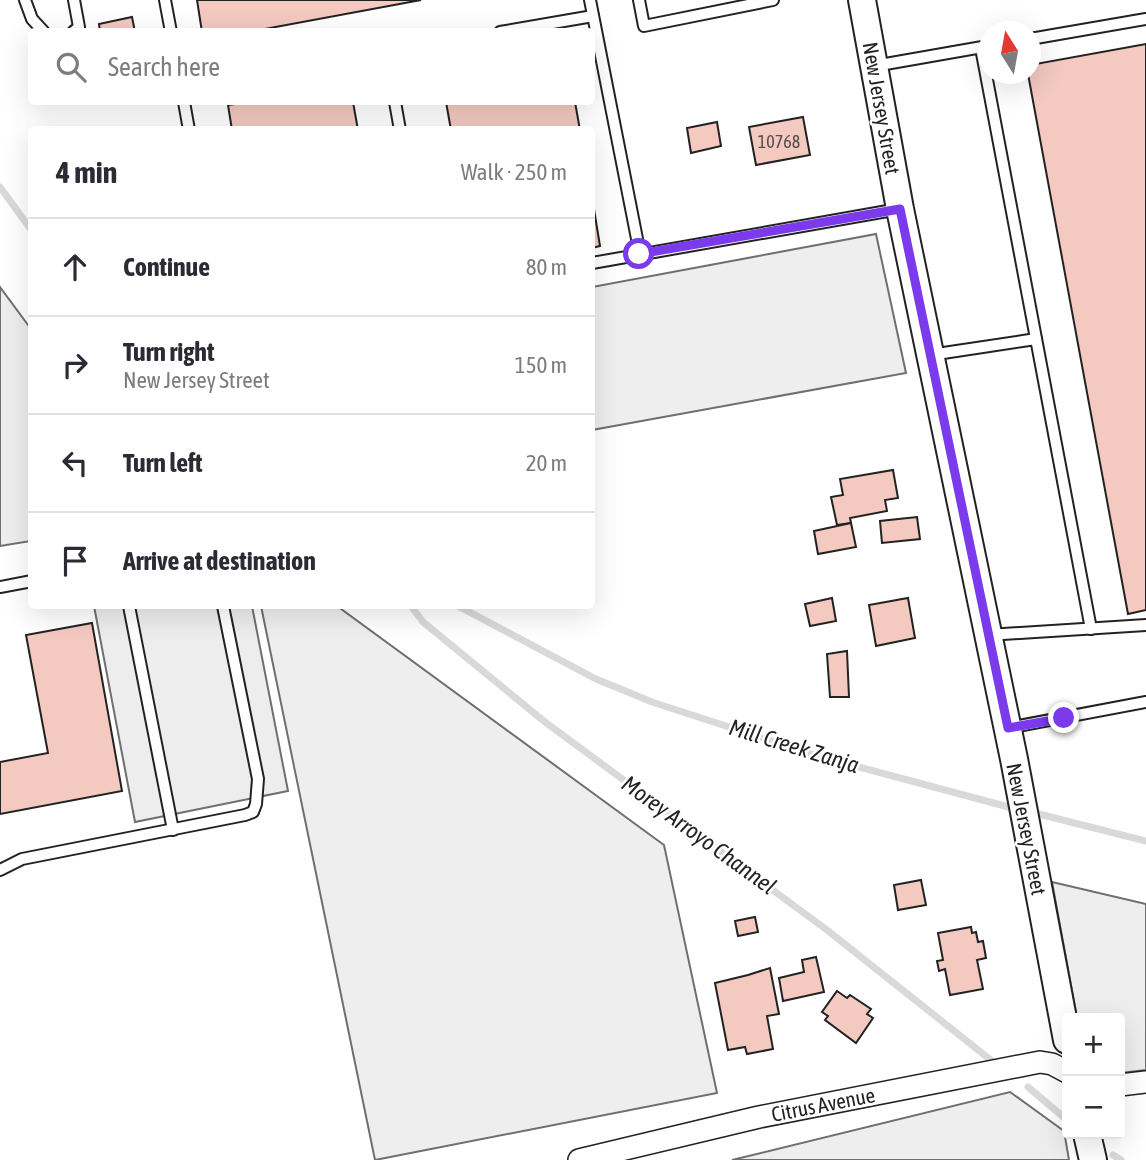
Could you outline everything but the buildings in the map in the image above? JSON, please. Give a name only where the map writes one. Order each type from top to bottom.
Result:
[{"type":"street","name":"New Jersey Street","points":[[862,0],[900,209],[1008,728],[1062,1014]]},
{"type":"street","name":"Citrus Avenue","points":[[579,1160],[759,1117],[1040,1062],[1052,1063],[1062,1069]]},
{"type":"street","points":[[1125,1084],[1146,1082]]},
{"type":"street","points":[[1088,1139],[1093,1160]]},
{"type":"lane","points":[[25,0],[32,19],[40,28]]},
{"type":"lane","points":[[75,0],[78,28]]},
{"type":"lane","points":[[165,0],[170,28]]},
{"type":"lane","points":[[590,0],[639,254]]},
{"type":"lane","points":[[639,0],[644,26],[773,0]]},
{"type":"lane","points":[[523,28],[593,16]]},
{"type":"lane","points":[[1041,37],[1146,19]]},
{"type":"lane","points":[[874,66],[978,48]]},
{"type":"lane","points":[[991,84],[1091,629]]},
{"type":"lane","points":[[185,105],[188,126]]},
{"type":"lane","points":[[395,105],[399,126]]},
{"type":"lane","points":[[595,262],[900,209]]},
{"type":"lane","points":[[930,355],[1036,338]]},
{"type":"lane","points":[[0,587],[28,582]]},
{"type":"lane","points":[[130,609],[173,830]]},
{"type":"lane","points":[[0,870],[22,859],[253,812],[257,804],[258,779],[224,609]]},
{"type":"lane","points":[[988,635],[1146,625]]},
{"type":"lane","points":[[1008,728],[1146,702]]},
{"type":"shaded area","points":[[876,234],[906,373],[595,429],[595,286]]},
{"type":"shaded area","points":[[0,287],[28,325],[28,541],[0,546]]},
{"type":"shaded area","points":[[95,609],[253,609],[288,791],[135,822]]},
{"type":"shaded area","points":[[262,609],[341,609],[664,845],[717,1093],[375,1160]]},
{"type":"shaded area","points":[[1052,882],[1146,904],[1146,1070],[1125,1072],[1125,1013],[1076,1013]]},
{"type":"shaded area","points":[[1010,1092],[1062,1130],[1062,1139],[1065,1139],[1069,1160],[732,1160]]},
{"type":"waterway","name":"Mill Creek Zanja","points":[[0,187],[28,226]]},
{"type":"waterway","name":"Morey Arroyo Channel","points":[[413,609],[423,622],[545,722],[827,930],[992,1061]]},
{"type":"waterway","name":"Mill Creek Zanja","points":[[464,609],[596,679],[652,702],[818,756],[1016,809]]},
{"type":"waterway","name":"Mill Creek Zanja","points":[[1031,812],[1146,841]]},
{"type":"waterway","name":"Morey Arroyo Channel","points":[[1028,1087],[1062,1116]]},
{"type":"waterway","name":"Morey Arroyo Channel","points":[[1113,1155],[1121,1160]]},
{"type":"route","points":[[639,254],[900,209],[1008,728],[1064,718]]}]
